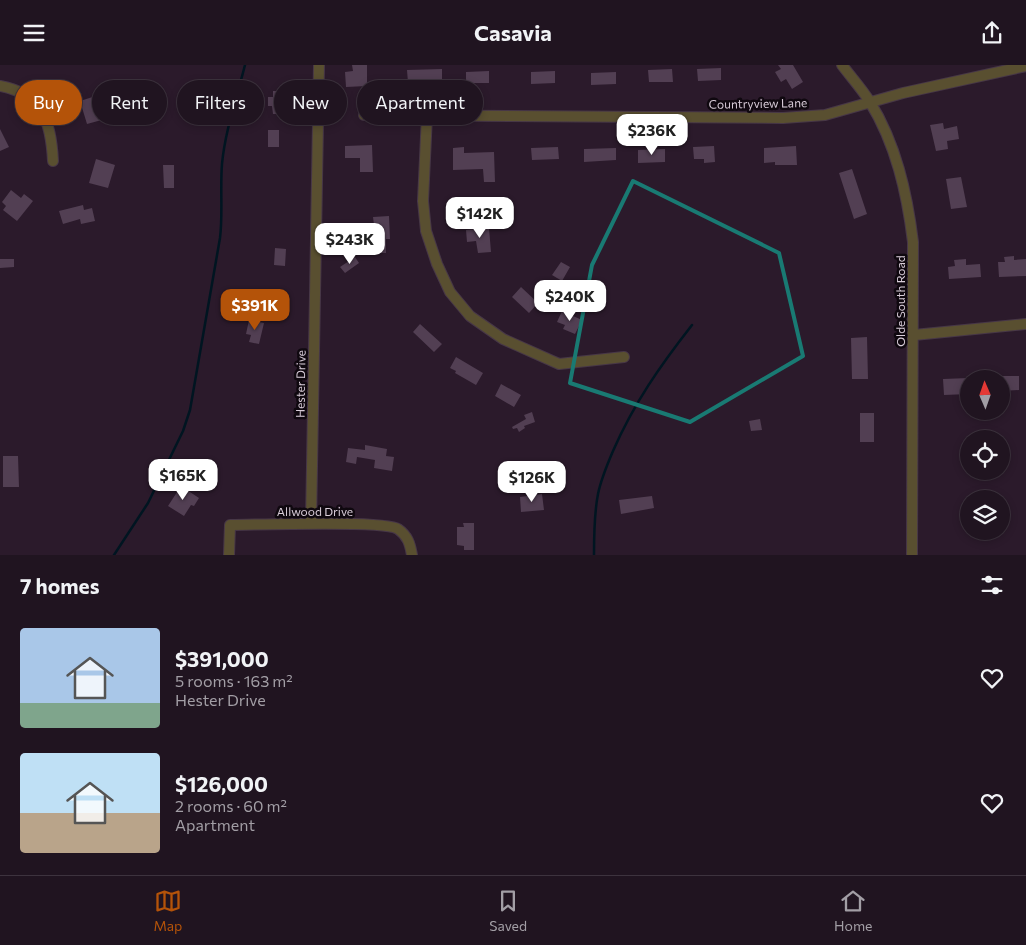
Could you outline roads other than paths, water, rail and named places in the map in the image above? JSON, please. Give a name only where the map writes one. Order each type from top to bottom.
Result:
[{"type":"street","name":"Hester Drive","points":[[311,524],[319,65]]},
{"type":"street","name":"Olde South Road","points":[[842,65],[871,103],[891,145],[899,167],[909,207],[913,242],[914,335],[912,555]]},
{"type":"street","name":"Countryview Lane","points":[[483,115],[783,118],[824,115],[1005,68],[1026,66]]},
{"type":"street","points":[[0,86],[13,88],[30,97],[41,110],[48,121],[53,161]]},
{"type":"street","points":[[427,125],[423,201],[426,231],[437,264],[450,292],[470,316],[503,339],[559,364],[624,357]]},
{"type":"street","points":[[914,335],[1026,324]]},
{"type":"street","name":"Allwood Drive","points":[[229,555],[230,525],[311,524],[383,525],[397,528],[410,541],[412,555]]},
{"type":"waterway","points":[[114,555],[148,503],[183,431],[190,410],[220,238],[221,173],[224,152],[228,127],[245,65]]},
{"type":"waterway","points":[[594,555],[594,524],[604,472],[621,433],[639,401],[658,370],[692,325]]}]
